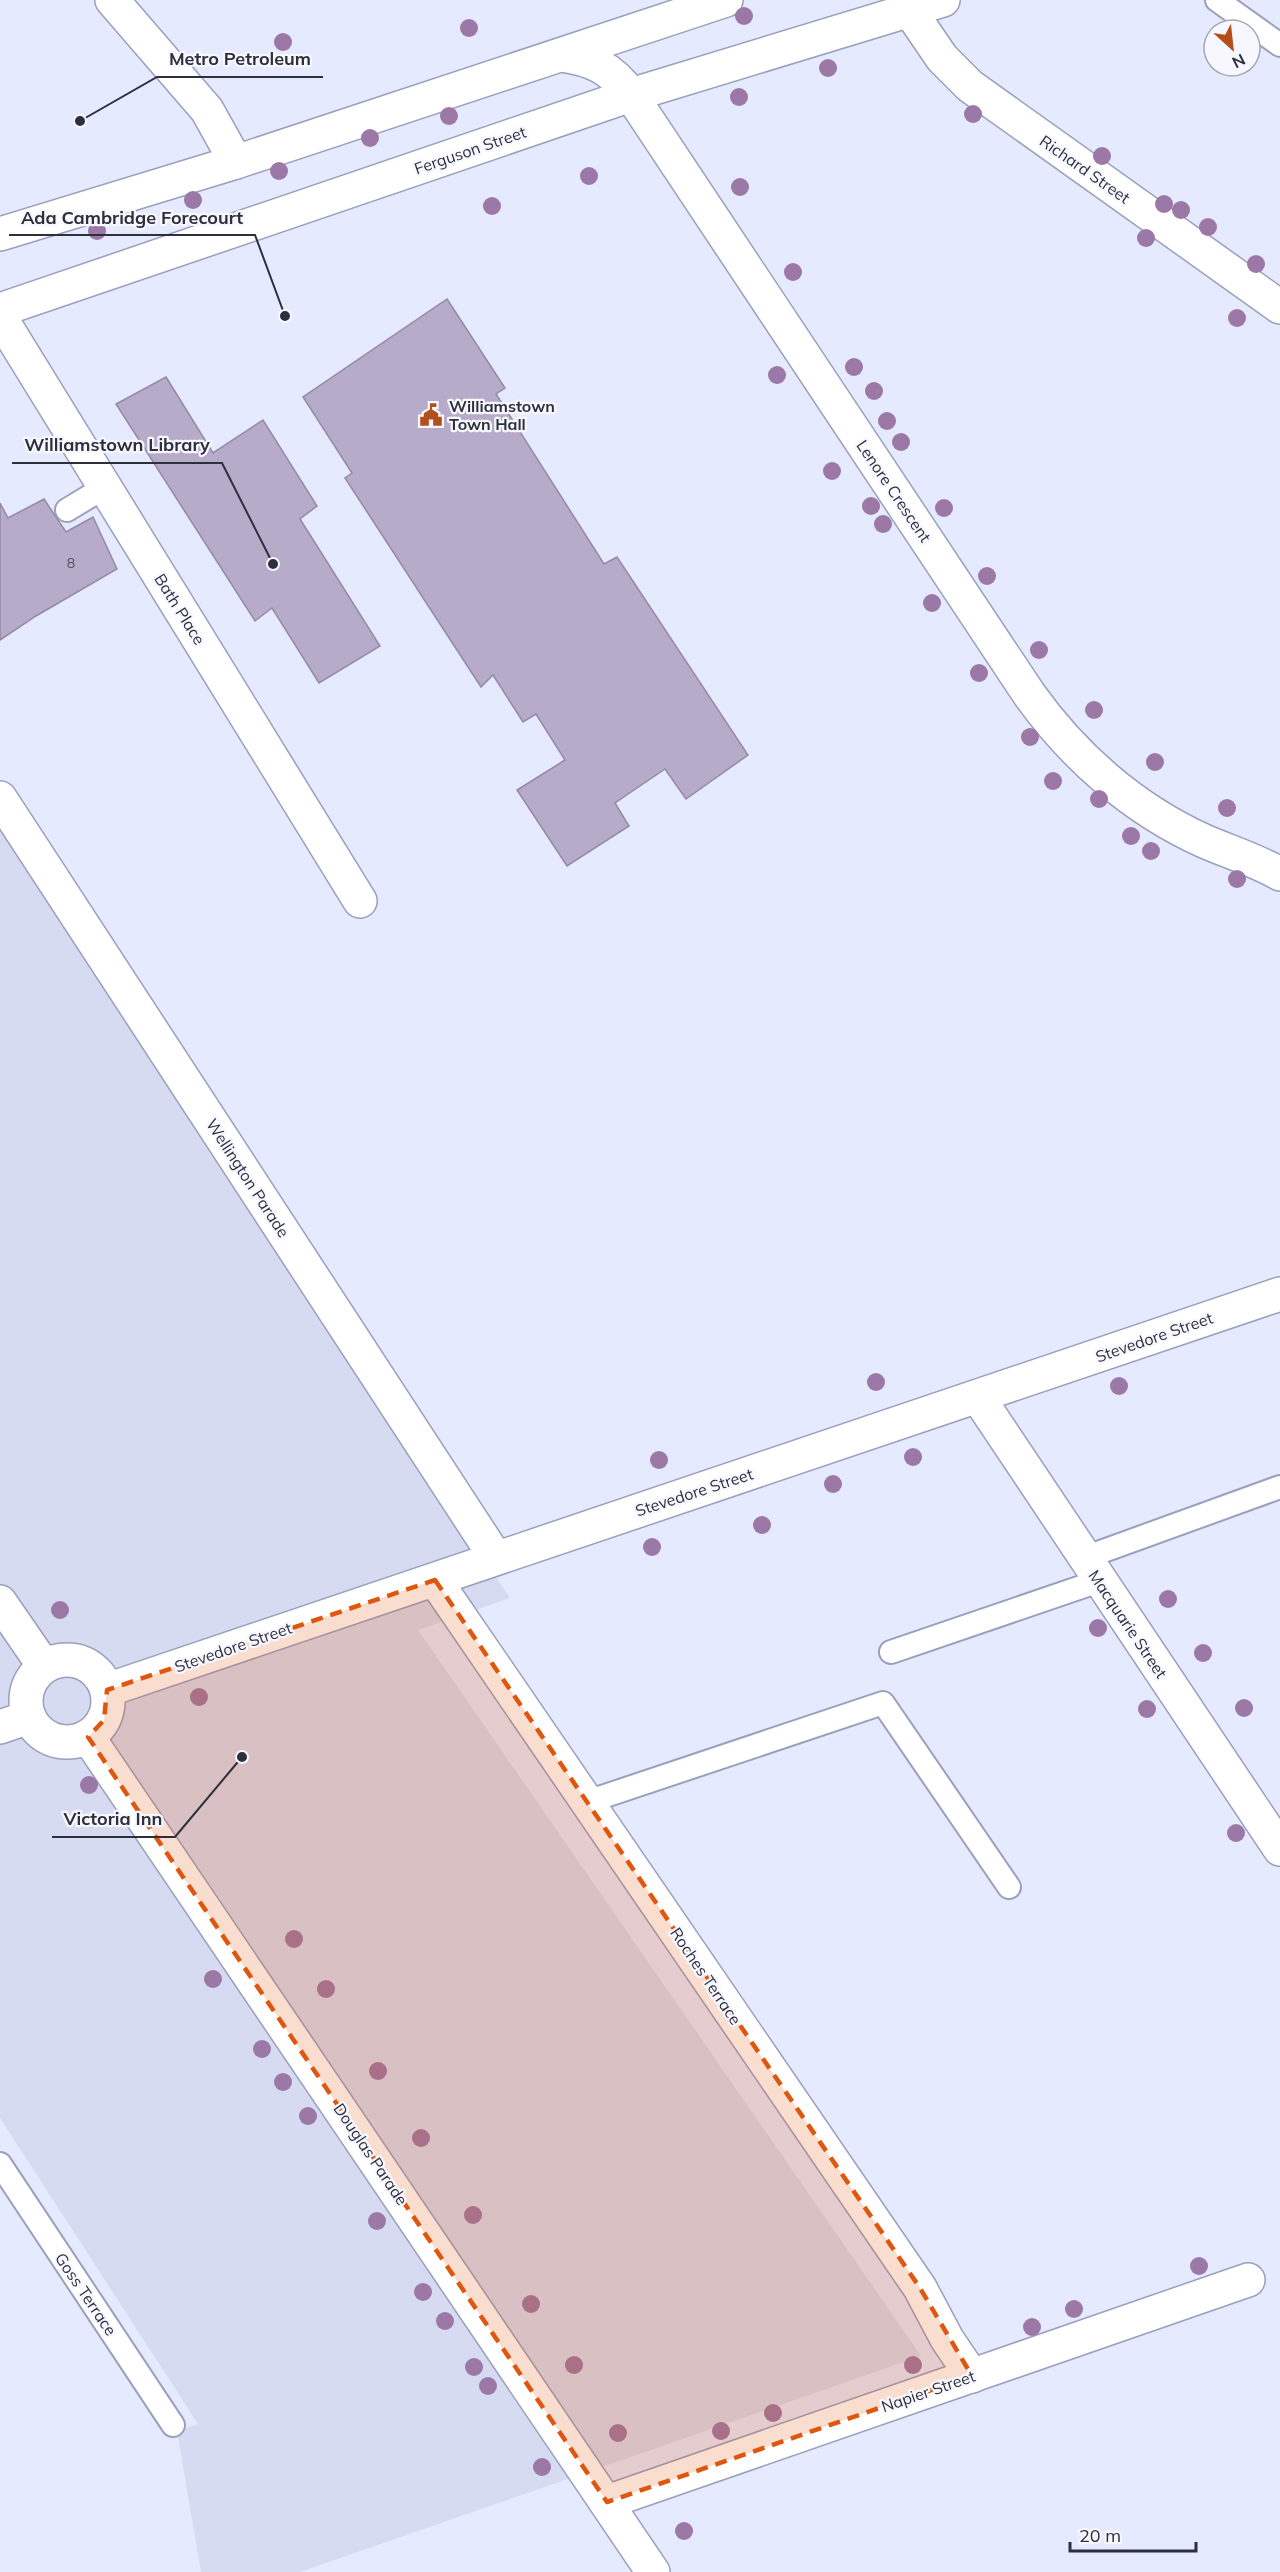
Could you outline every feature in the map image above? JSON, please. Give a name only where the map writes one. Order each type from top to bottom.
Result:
[{"type":"street","points":[[112,0],[207,110],[236,162]]},
{"type":"street","points":[[0,234],[236,162],[726,0]]},
{"type":"street","name":"Ferguson Street","points":[[0,309],[631,95],[943,0]]},
{"type":"street","name":"Richard Street","points":[[910,11],[942,58],[970,87],[1280,307]]},
{"type":"street","name":"Lenore Crescent","points":[[562,55],[592,61],[601,66],[621,82],[631,95],[1050,724],[1090,765],[1153,812],[1203,841],[1265,865],[1280,874]]},
{"type":"street","name":"Bath Place","points":[[0,316],[360,901]]},
{"type":"street","name":"Wellington Parade","points":[[0,798],[496,1558]]},
{"type":"street","name":"Stevedore Street","points":[[107,1690],[1280,1294]]},
{"type":"street","name":"Macquarie Street","points":[[978,1397],[1280,1849]]},
{"type":"street","name":"Roches Terrace","points":[[435,1580],[920,2288],[947,2339],[972,2376]]},
{"type":"street","points":[[0,1602],[44,1666]]},
{"type":"street","points":[[70,1659],[87,1665],[100,1676],[107,1690],[108,1705],[104,1720],[88,1737],[65,1742],[51,1739],[37,1730],[14,1722],[26,1702],[28,1687],[44,1666],[70,1659]]},
{"type":"street","name":"Douglas Parade","points":[[88,1737],[653,2572]]},
{"type":"street","name":"Napier Street","points":[[607,2502],[1248,2280]]},
{"type":"lane","points":[[1217,0],[1280,45]]},
{"type":"lane","points":[[67,510],[105,487]]},
{"type":"lane","points":[[891,1652],[1280,1487]]},
{"type":"lane","points":[[587,1802],[883,1703],[1008,1887]]},
{"type":"lane","name":"Goss Terrace","points":[[0,2164],[173,2425]]},
{"type":"highlighted area","points":[[435,1580],[920,2288],[972,2376],[607,2502],[88,1737],[104,1720],[107,1690]]},
{"type":"shaded area","points":[[0,823],[510,1598],[418,1630],[921,2356],[300,2572],[201,2572],[177,2431],[198,2424],[0,2118]]},
{"type":"building","name":"Williamstown Town Hall","points":[[447,299],[505,388],[496,394],[604,564],[617,557],[748,755],[686,799],[665,769],[615,803],[629,826],[567,866],[517,790],[565,760],[536,714],[523,722],[493,675],[481,687],[345,478],[352,473],[303,397]]},
{"type":"building","points":[[166,377],[213,453],[263,420],[317,506],[300,519],[380,646],[319,683],[272,608],[255,621],[116,404]]},
{"type":"building","points":[[44,499],[66,532],[93,517],[117,569],[36,616],[0,640],[0,503],[8,518]]},
{"type":"place","name":"Metro Petroleum","points":[[80,121]]},
{"type":"place","name":"Ada Cambridge Forecourt","points":[[285,316]]},
{"type":"place","name":"Williamstown Town Hall","points":[[431,415]]},
{"type":"place","name":"Williamstown Library","points":[[273,564]]},
{"type":"place","name":"Victoria Inn","points":[[242,1757]]}]
